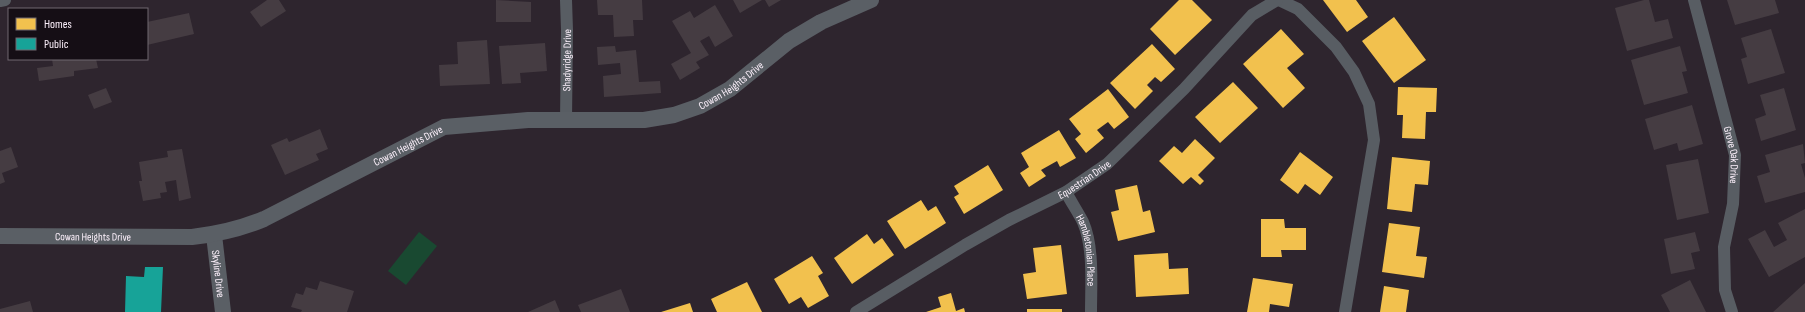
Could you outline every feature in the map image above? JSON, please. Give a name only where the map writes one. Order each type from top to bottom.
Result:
[{"type":"street","points":[[0,1],[5,0]]},
{"type":"street","name":"Shadyridge Drive","points":[[566,0],[566,121]]},
{"type":"street","name":"Cowan Heights Drive","points":[[0,236],[192,237],[214,235],[238,229],[264,219],[444,127],[528,120],[644,120],[674,115],[700,106],[730,89],[789,41],[821,22],[871,0]]},
{"type":"street","name":"Equestrian Drive","points":[[856,312],[869,309],[965,245],[1009,220],[1066,192],[1107,164],[1184,89],[1252,15],[1278,0],[1298,9],[1336,47],[1354,72],[1369,104],[1374,140],[1345,312]]},
{"type":"street","name":"Grove Oak Drive","points":[[1694,0],[1735,155],[1733,204],[1724,247],[1725,290],[1732,312]]},
{"type":"street","name":"Hambletonian Place","points":[[1066,192],[1083,223],[1088,245],[1091,312]]},
{"type":"street","name":"Skyline Drive","points":[[214,235],[223,312]]},
{"type":"green space","points":[[419,232],[437,246],[406,285],[388,271]]},
{"type":"building: Homes","points":[[1179,0],[1192,0],[1212,20],[1175,55],[1150,29]]},
{"type":"building: Homes","points":[[1323,0],[1356,0],[1368,17],[1347,32]]},
{"type":"building: Homes","points":[[1394,17],[1426,60],[1394,83],[1362,41]]},
{"type":"building: Homes","points":[[1281,29],[1304,54],[1287,68],[1305,88],[1283,108],[1243,64]]},
{"type":"building: Homes","points":[[1152,44],[1175,69],[1161,82],[1155,77],[1147,85],[1153,91],[1135,109],[1110,83]]},
{"type":"building: Homes","points":[[1233,82],[1258,108],[1220,143],[1195,117]]},
{"type":"building: Homes","points":[[1398,87],[1437,88],[1436,112],[1426,112],[1425,139],[1402,138],[1403,115],[1397,115]]},
{"type":"building: Homes","points":[[1108,89],[1129,117],[1114,129],[1108,122],[1097,130],[1104,138],[1086,153],[1075,139],[1081,134],[1069,119]]},
{"type":"building: Homes","points":[[1059,130],[1076,158],[1060,167],[1057,161],[1041,170],[1046,176],[1029,187],[1020,173],[1029,167],[1021,153]]},
{"type":"building: Homes","points":[[1195,139],[1215,158],[1198,175],[1204,181],[1200,185],[1191,177],[1183,184],[1159,161],[1174,146],[1182,153]]},
{"type":"building: Homes","points":[[1300,152],[1333,177],[1320,195],[1305,184],[1298,194],[1280,180]]},
{"type":"building: Homes","points":[[1392,157],[1430,161],[1428,185],[1415,184],[1412,212],[1387,209]]},
{"type":"building: Homes","points":[[988,165],[1003,190],[964,214],[954,197],[959,194],[954,186]]},
{"type":"building: Homes","points":[[1137,185],[1143,212],[1150,210],[1155,232],[1118,241],[1111,212],[1119,210],[1115,190]]},
{"type":"building: Homes","points":[[921,200],[928,211],[936,206],[946,223],[905,249],[887,221]]},
{"type":"building: Homes","points":[[1261,219],[1284,219],[1285,228],[1306,228],[1306,250],[1281,250],[1282,257],[1261,257]]},
{"type":"building: Homes","points":[[1389,223],[1420,227],[1416,256],[1427,257],[1424,278],[1382,272]]},
{"type":"building: Homes","points":[[867,234],[874,244],[882,238],[894,255],[852,284],[834,258]]},
{"type":"building: Homes","points":[[1061,245],[1067,294],[1027,299],[1023,274],[1036,272],[1033,248]]},
{"type":"building: Homes","points":[[1168,253],[1169,269],[1188,268],[1189,294],[1136,297],[1134,255]]},
{"type":"building: Homes","points":[[812,256],[823,273],[818,276],[829,296],[808,308],[801,297],[789,304],[774,279]]},
{"type":"building: Homes","points":[[1253,278],[1293,284],[1289,307],[1270,304],[1269,312],[1247,312]]},
{"type":"building: Homes","points":[[747,282],[762,312],[717,312],[711,299]]},
{"type":"building: Homes","points":[[1384,286],[1409,290],[1406,312],[1380,312]]},
{"type":"building: Homes","points":[[951,293],[956,311],[964,308],[965,312],[926,312],[941,307],[938,297]]},
{"type":"building: Homes","points":[[690,303],[693,312],[661,312]]},
{"type":"building: Homes","points":[[1027,309],[1062,309],[1062,312],[1027,312]]},
{"type":"building: Public","points":[[145,267],[163,267],[161,312],[125,312],[126,276],[144,277]]},
{"type":"building: Other","points":[[267,0],[279,0],[286,11],[261,27],[250,12]]},
{"type":"building: Other","points":[[496,0],[531,2],[531,22],[496,22]]},
{"type":"building: Other","points":[[597,0],[642,0],[643,20],[633,20],[634,36],[614,37],[613,15],[598,15]]},
{"type":"building: Other","points":[[733,0],[762,0],[740,13]]},
{"type":"building: Other","points":[[765,0],[781,0],[769,7]]},
{"type":"building: Other","points":[[1649,0],[1655,22],[1668,19],[1673,38],[1627,51],[1615,8]]},
{"type":"building: Other","points":[[1727,0],[1775,0],[1779,13],[1735,25]]},
{"type":"building: Other","points":[[715,5],[733,36],[715,47],[709,36],[700,41],[709,55],[696,62],[700,68],[680,80],[671,64],[691,53],[672,21],[690,11],[694,18]]},
{"type":"building: Other","points":[[189,13],[194,34],[148,45],[148,22]]},
{"type":"building: Other","points":[[1771,29],[1785,73],[1748,84],[1741,59],[1747,57],[1741,38]]},
{"type":"building: Other","points":[[487,40],[490,84],[440,86],[439,65],[458,64],[457,42]]},
{"type":"building: Other","points":[[545,43],[547,71],[520,73],[521,83],[502,84],[499,46]]},
{"type":"building: Other","points":[[615,46],[616,52],[636,50],[639,82],[660,81],[661,93],[604,97],[603,76],[621,74],[620,63],[598,65],[597,47]]},
{"type":"building: Other","points":[[1680,46],[1687,71],[1682,72],[1688,93],[1644,105],[1631,60]]},
{"type":"building: Other","points":[[52,60],[96,60],[98,68],[74,71],[74,76],[39,81],[37,68],[53,66]]},
{"type":"building: Other","points":[[106,88],[112,102],[94,109],[88,95]]},
{"type":"building: Other","points":[[1784,88],[1796,130],[1761,141],[1755,119],[1766,115],[1760,95]]},
{"type":"building: Other","points":[[1692,105],[1703,144],[1679,151],[1677,143],[1654,150],[1645,119]]},
{"type":"building: Other","points":[[320,129],[328,149],[316,154],[319,160],[285,175],[271,145],[287,138],[289,142]]},
{"type":"building: Other","points":[[1803,144],[1805,163],[1801,164],[1805,178],[1805,192],[1765,203],[1757,176],[1770,172],[1765,155]]},
{"type":"building: Other","points":[[11,147],[18,167],[2,173],[5,182],[0,184],[0,151]]},
{"type":"building: Other","points":[[182,149],[191,198],[179,201],[176,180],[165,182],[167,192],[160,193],[161,198],[143,201],[139,181],[142,181],[139,162],[168,157],[167,151]]},
{"type":"building: Other","points":[[1698,159],[1709,213],[1677,220],[1666,165]]},
{"type":"building: Other","points":[[1805,209],[1805,257],[1769,277],[1748,239],[1765,230],[1774,247],[1787,240],[1778,223]]},
{"type":"building: Other","points":[[1695,232],[1700,251],[1691,253],[1695,269],[1671,274],[1664,239]]},
{"type":"building: Other","points":[[1690,280],[1706,312],[1670,312],[1661,295]]},
{"type":"building: Other","points":[[320,281],[354,291],[347,312],[301,312],[302,310],[291,307],[296,293],[303,295],[306,287],[317,290]]},
{"type":"building: Other","points":[[1805,283],[1805,312],[1773,312]]},
{"type":"building: Other","points":[[621,289],[630,312],[581,312],[578,305]]},
{"type":"building: Other","points":[[555,300],[560,312],[528,312]]},
{"type":"building: Other","points":[[30,301],[33,312],[0,312],[0,309]]}]
